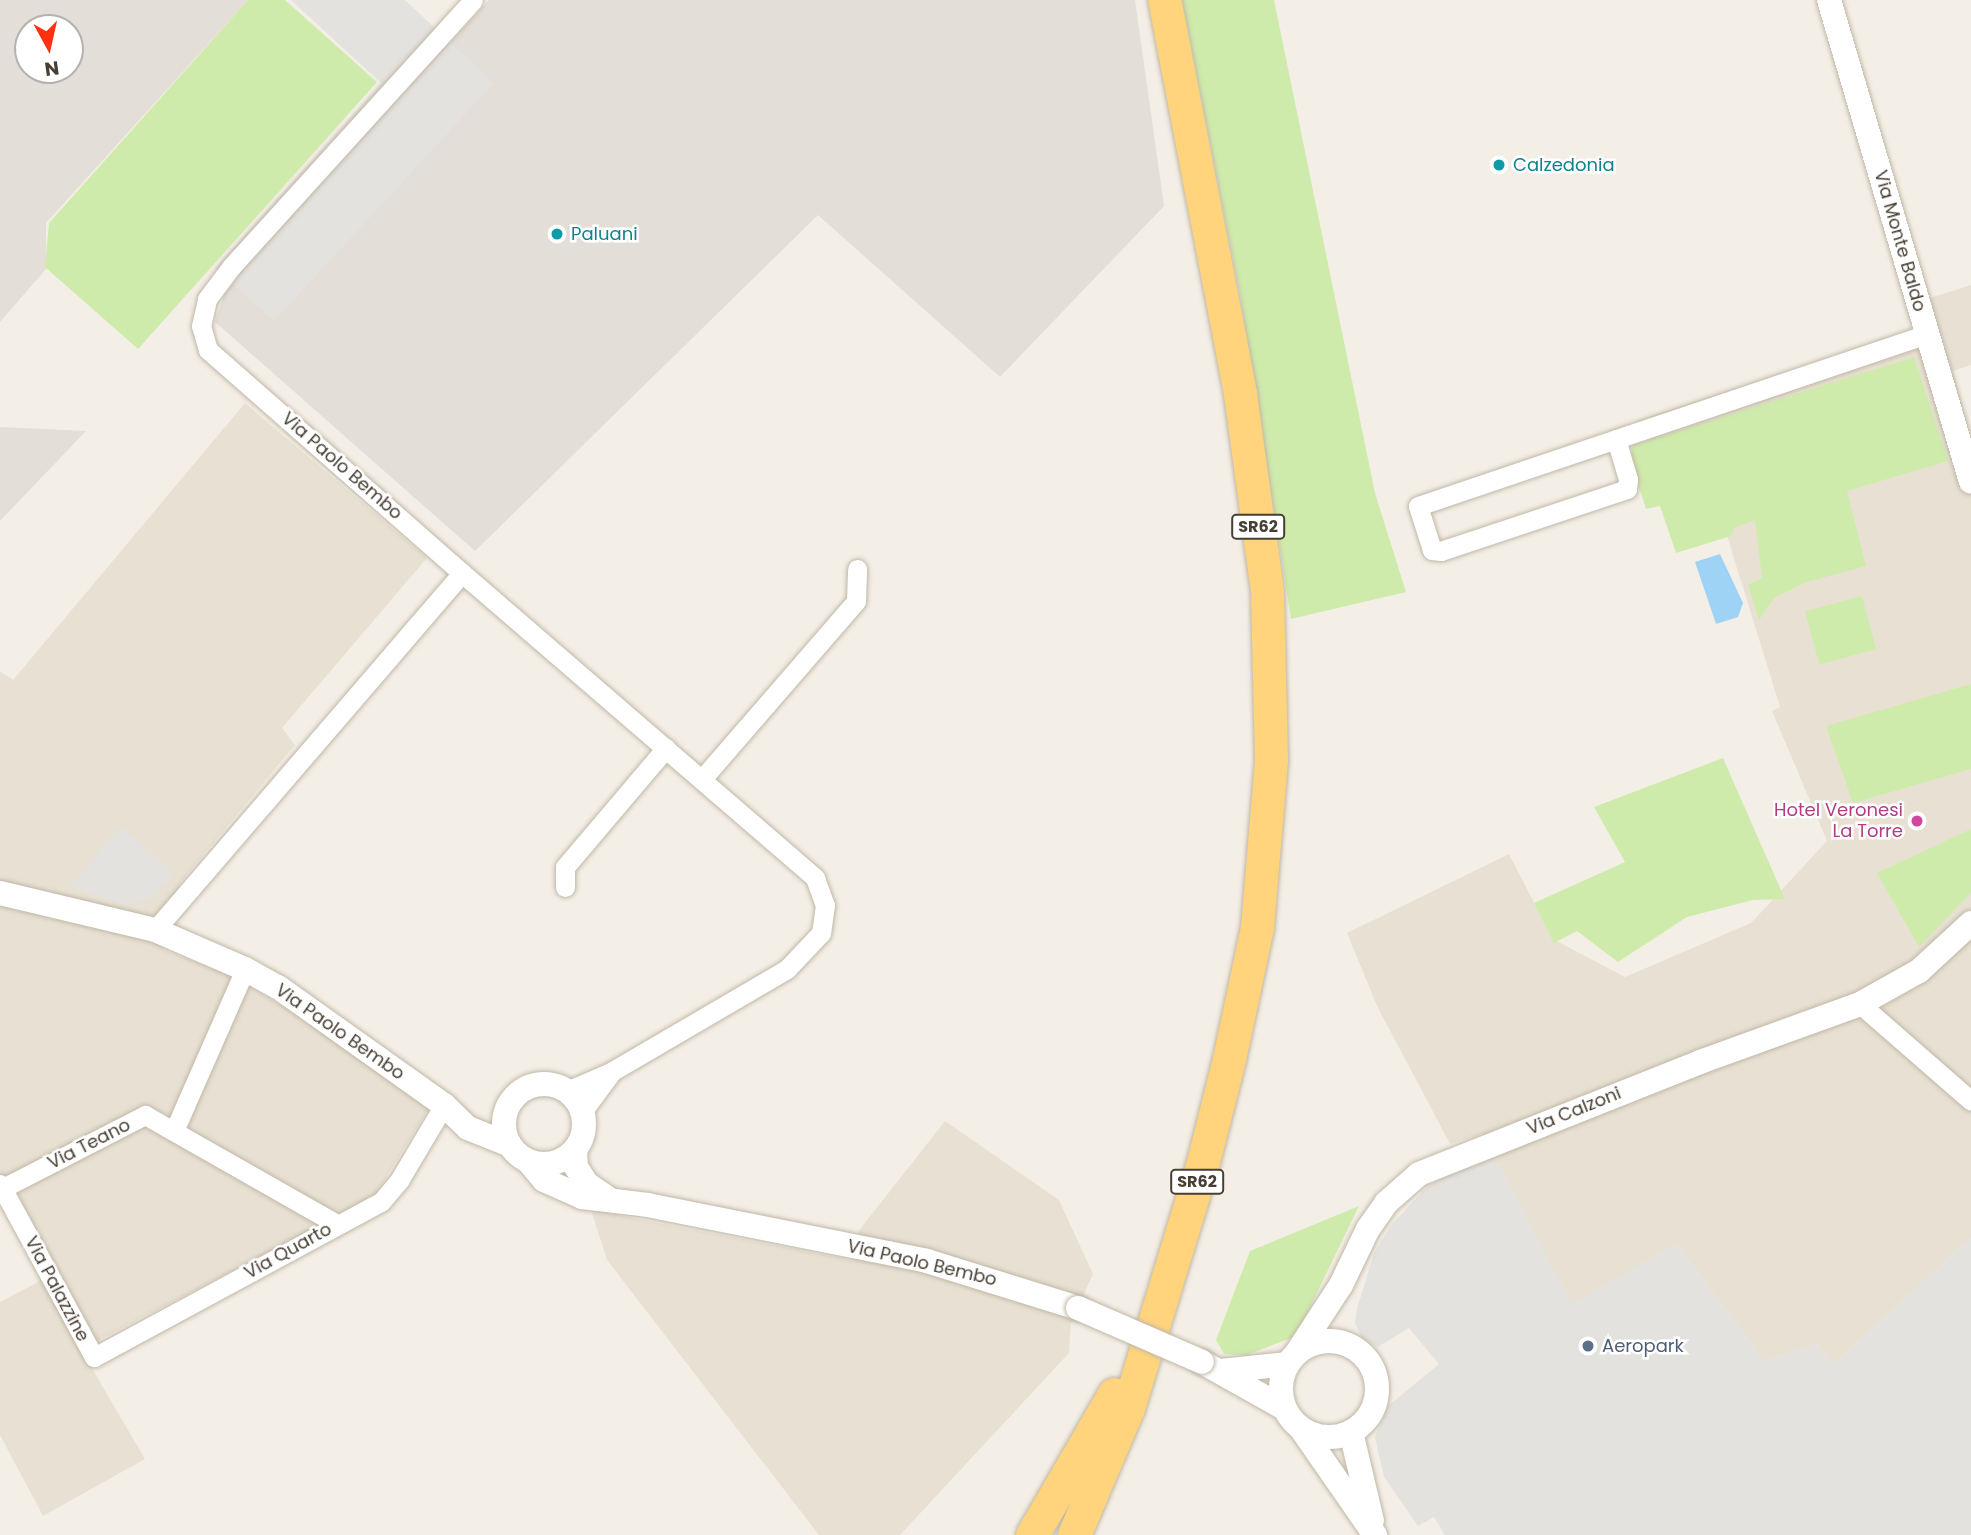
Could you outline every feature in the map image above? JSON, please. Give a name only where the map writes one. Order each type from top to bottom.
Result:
[{"type":"highway","name":"SR62","points":[[1032,1535],[1121,1381],[1157,1303],[1202,1166],[1257,927],[1271,759],[1267,591],[1240,393],[1164,0]]},
{"type":"highway","points":[[1074,1535],[1128,1408],[1157,1303]]},
{"type":"street","name":"Via Paolo Bembo","points":[[472,0],[231,267],[206,299],[201,326],[208,350],[815,878],[825,905],[821,933],[787,969],[611,1072]]},
{"type":"street","name":"Via Monte Baldo","points":[[1829,0],[1971,482]]},
{"type":"street","points":[[1616,439],[1628,478],[1626,489],[1441,551],[1432,550],[1418,506],[1616,439],[1927,334]]},
{"type":"street","points":[[702,779],[856,601],[857,569]]},
{"type":"street","points":[[155,930],[462,573]]},
{"type":"street","points":[[565,887],[565,867],[666,748]]},
{"type":"street","name":"Via Paolo Bembo","points":[[0,893],[155,930],[245,969],[278,987],[444,1105],[468,1128],[548,1164],[575,1150],[576,1167],[587,1184],[610,1199]]},
{"type":"street","name":"Via Calzoni","points":[[1292,1359],[1341,1285],[1368,1229],[1386,1203],[1419,1174],[1700,1062],[1860,1004],[1919,971],[1971,923]]},
{"type":"street","points":[[174,1131],[245,969]]},
{"type":"street","points":[[1860,1004],[1971,1101]]},
{"type":"street","points":[[567,1091],[611,1072]]},
{"type":"street","points":[[582,1112],[611,1072]]},
{"type":"street","points":[[519,1153],[505,1115],[509,1103],[529,1086],[542,1084],[567,1091],[582,1112],[582,1138],[575,1150]]},
{"type":"street","name":"Via Paolo Bembo","points":[[444,1105],[476,1115],[505,1115]]},
{"type":"street","name":"Via Quarto","points":[[94,1357],[381,1202],[400,1179],[444,1105]]},
{"type":"street","name":"Via Teano","points":[[1,1186],[145,1115],[337,1224]]},
{"type":"street","name":"Via Paolo Bembo","points":[[519,1153],[544,1180],[582,1196],[610,1199],[927,1261],[1078,1308],[1211,1366],[1284,1408],[1375,1535]]},
{"type":"street","name":"Via Palazzine","points":[[1,1186],[94,1357]]},
{"type":"street","name":"Via Calzoni","points":[[1341,1285],[1344,1343]]},
{"type":"street","name":"Via Paolo Bembo","points":[[1211,1366],[1292,1359],[1319,1342],[1344,1343]]},
{"type":"street","points":[[1302,1430],[1326,1438],[1351,1432],[1375,1405],[1376,1380],[1365,1357],[1344,1343]]},
{"type":"street","points":[[1284,1408],[1281,1378],[1292,1359]]},
{"type":"street","name":"Via Paolo Bembo","points":[[1351,1432],[1375,1535]]},
{"type":"shaded area","points":[[0,0],[248,0],[46,223],[46,269],[0,322]]},
{"type":"shaded area","points":[[291,0],[405,0],[494,83],[274,321],[215,268],[381,83]]},
{"type":"shaded area","points":[[489,0],[1135,0],[1164,206],[1000,377],[818,215],[475,551],[215,322],[225,292]]},
{"type":"shaded area","points":[[1971,285],[1971,365],[1953,371],[1971,439],[1971,1238],[1834,1364],[1816,1344],[1764,1361],[1676,1244],[1572,1305],[1482,1134],[1450,1144],[1377,1006],[1347,933],[1509,854],[1553,939],[1625,977],[1751,923],[1827,841],[1772,711],[1780,707],[1710,481],[1671,493],[1638,420],[1937,324],[1930,298]]},
{"type":"shaded area","points":[[245,403],[427,558],[282,728],[295,745],[180,883],[163,950],[227,974],[296,1014],[429,1108],[374,1197],[93,1343],[93,1370],[145,1459],[43,1516],[0,1435],[0,1302],[42,1280],[0,1202],[0,671],[13,680]]},
{"type":"shaded area","points":[[0,427],[86,431],[0,521]]},
{"type":"shaded area","points":[[122,827],[173,874],[151,898],[126,905],[69,886]]},
{"type":"shaded area","points":[[945,1121],[1059,1200],[1093,1274],[1071,1323],[1069,1353],[900,1535],[819,1535],[607,1260],[591,1210],[850,1260],[860,1229]]},
{"type":"shaded area","name":"Aeropark","points":[[1492,1153],[1572,1304],[1676,1244],[1764,1361],[1816,1344],[1834,1364],[1971,1238],[1971,1535],[1445,1535],[1434,1517],[1418,1526],[1384,1477],[1375,1437],[1388,1406],[1439,1364],[1409,1328],[1378,1347],[1362,1339],[1355,1323],[1357,1309],[1374,1253],[1392,1224],[1429,1185]]},
{"type":"green space","points":[[248,0],[285,0],[377,82],[138,349],[45,267],[49,223]]},
{"type":"green space","points":[[1182,0],[1274,0],[1375,493],[1406,592],[1291,619],[1240,294]]},
{"type":"green space","points":[[1914,357],[1948,461],[1847,491],[1866,566],[1807,582],[1774,598],[1759,620],[1748,585],[1762,578],[1755,520],[1734,528],[1731,536],[1676,553],[1660,506],[1646,509],[1630,459],[1633,445]]},
{"type":"green space","points":[[1862,596],[1876,649],[1819,664],[1805,611]]},
{"type":"green space","points":[[1971,684],[1971,769],[1853,803],[1826,726]]},
{"type":"green space","points":[[1723,758],[1785,899],[1753,900],[1687,917],[1618,962],[1577,931],[1554,943],[1534,903],[1625,862],[1594,807]]},
{"type":"green space","points":[[1971,829],[1971,893],[1919,947],[1877,873]]},
{"type":"green space","points":[[1359,1206],[1296,1336],[1247,1355],[1224,1354],[1216,1340],[1250,1251]]},
{"type":"water","points":[[1720,554],[1743,603],[1738,617],[1716,624],[1695,562]]},
{"type":"place","name":"Calzedonia","points":[[1499,165]]},
{"type":"place","name":"Paluani","points":[[557,234]]},
{"type":"place","name":"Hotel Veronesi La Torre","points":[[1917,821]]},
{"type":"place","name":"Aeropark","points":[[1588,1346]]}]
